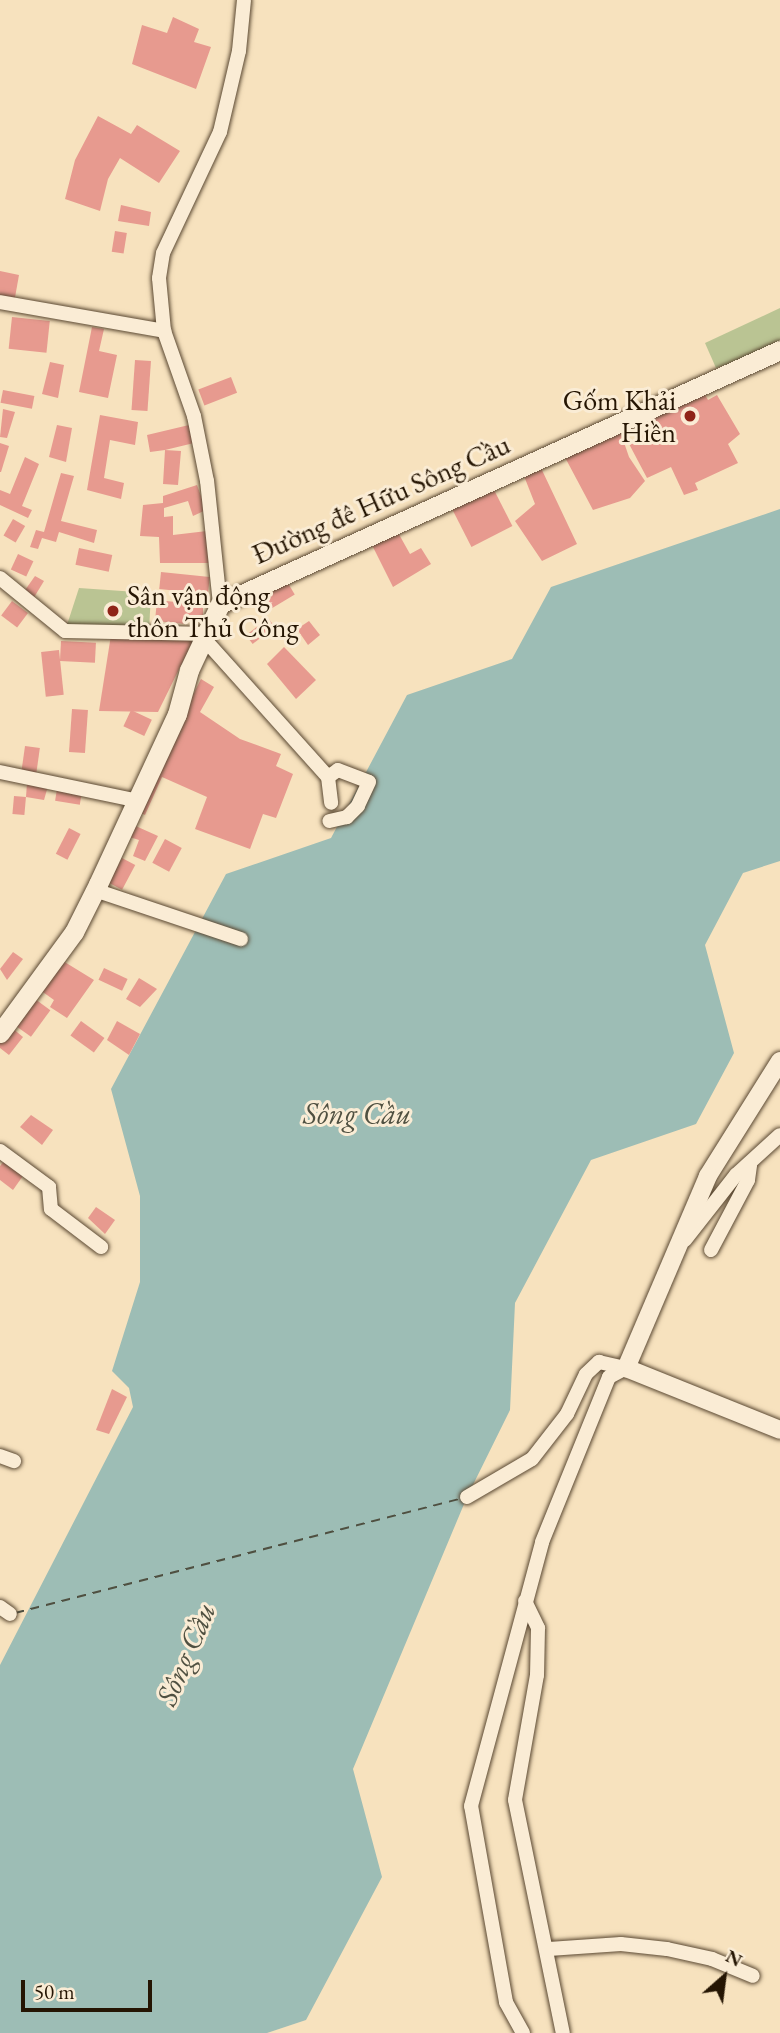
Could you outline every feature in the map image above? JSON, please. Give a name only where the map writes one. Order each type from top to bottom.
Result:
[{"type":"main road","name":"Đường đê Hữu Sông Cầu","points":[[220,604],[780,350]]},
{"type":"main road","points":[[0,1033],[74,932],[134,800],[177,714],[193,658],[207,637],[220,604]]},
{"type":"street","points":[[220,604],[207,481],[194,416],[164,331],[159,278],[163,253],[206,170],[220,132],[239,51],[244,0]]},
{"type":"street","points":[[0,302],[164,331]]},
{"type":"street","points":[[0,578],[65,631],[207,637],[328,777],[331,803]]},
{"type":"street","points":[[328,777],[338,770],[369,782],[358,806],[347,817],[329,821]]},
{"type":"street","points":[[0,772],[134,800]]},
{"type":"street","points":[[95,890],[241,939]]},
{"type":"street","points":[[523,2033],[506,2002],[471,1806],[525,1601],[541,1542],[586,1426],[609,1377],[626,1368],[708,1177],[780,1061]]},
{"type":"street","points":[[680,1247],[736,1175],[780,1135]]},
{"type":"street","points":[[0,1151],[49,1186],[51,1209],[101,1247]]},
{"type":"street","points":[[711,1250],[748,1180],[750,1165]]},
{"type":"street","points":[[467,1497],[532,1459],[567,1414],[586,1374],[599,1362],[626,1368],[780,1430]]},
{"type":"street","points":[[525,1601],[538,1628],[537,1675],[515,1800],[549,1949],[563,2033]]},
{"type":"street","points":[[549,1949],[621,1944],[667,1949],[712,1959],[753,1976]]},
{"type":"green space","points":[[780,308],[780,347],[716,368],[705,343]]},
{"type":"green space","points":[[79,588],[151,593],[149,631],[65,631]]},
{"type":"water","name":"Sông Cầu","points":[[780,509],[780,861],[743,873],[705,945],[734,1053],[696,1124],[591,1160],[515,1303],[510,1410],[467,1497],[353,1769],[382,1877],[306,2020],[267,2033],[0,2033],[0,1665],[133,1407],[129,1388],[112,1371],[140,1282],[140,1196],[111,1089],[226,874],[331,838],[407,695],[512,659],[551,587]]},
{"type":"building","points":[[173,17],[199,29],[194,42],[211,47],[196,89],[132,64],[142,25],[167,33]]},
{"type":"building","points":[[98,116],[131,134],[137,125],[180,151],[159,183],[120,158],[108,179],[100,211],[65,199],[75,160]]},
{"type":"building","points":[[121,205],[151,212],[149,226],[118,221]]},
{"type":"building","points":[[115,231],[127,233],[124,254],[112,252]]},
{"type":"building","points":[[0,271],[19,275],[14,303],[0,300]]},
{"type":"building","points":[[12,317],[50,321],[46,353],[9,349]]},
{"type":"building","points":[[92,327],[104,329],[99,351],[117,355],[108,398],[79,392]]},
{"type":"building","points":[[135,360],[151,361],[147,411],[132,410]]},
{"type":"building","points":[[50,362],[64,365],[58,398],[42,394]]},
{"type":"building","points":[[231,377],[237,393],[204,405],[198,390]]},
{"type":"building","points":[[3,390],[34,396],[32,409],[1,403]]},
{"type":"building","points":[[704,393],[708,400],[717,395],[740,434],[728,444],[738,463],[695,483],[698,490],[684,495],[671,467],[647,478],[628,442],[653,430],[648,420]]},
{"type":"building","points":[[3,409],[15,412],[7,438],[0,437]]},
{"type":"building","points":[[100,415],[138,422],[135,445],[110,440],[104,478],[124,483],[121,499],[87,490]]},
{"type":"building","points":[[617,422],[629,457],[645,481],[630,498],[593,510],[560,448]]},
{"type":"building","points":[[57,425],[72,428],[66,462],[49,457]]},
{"type":"building","points":[[189,425],[194,443],[150,452],[147,435]]},
{"type":"building","points":[[0,443],[9,446],[1,472],[0,472]]},
{"type":"building","points":[[165,450],[181,451],[178,485],[163,484]]},
{"type":"building","points":[[25,457],[39,464],[22,506],[32,510],[28,518],[0,505],[0,490],[10,494]]},
{"type":"building","points":[[541,468],[577,544],[542,561],[515,521],[535,504],[524,476]]},
{"type":"building","points":[[61,473],[74,476],[61,521],[97,530],[94,543],[59,532],[56,542],[42,538],[38,549],[30,547],[36,530],[44,532]]},
{"type":"building","points":[[197,485],[206,510],[193,516],[188,501],[164,508],[164,517],[173,516],[173,535],[207,531],[211,563],[160,563],[159,537],[140,536],[143,505],[163,503],[163,496]]},
{"type":"building","points":[[492,486],[512,526],[471,547],[451,507]]},
{"type":"building","points":[[13,519],[25,526],[16,542],[4,535]]},
{"type":"building","points":[[396,529],[410,554],[421,548],[431,564],[393,587],[371,543]]},
{"type":"building","points":[[79,548],[112,555],[109,572],[75,565]]},
{"type":"building","points":[[18,554],[33,561],[26,577],[11,569]]},
{"type":"building","points":[[161,572],[210,577],[208,594],[159,589]]},
{"type":"building","points":[[35,576],[44,581],[33,599],[23,593]]},
{"type":"building","points":[[286,580],[295,595],[267,611],[259,596]]},
{"type":"building","points":[[157,600],[203,605],[203,618],[186,615],[186,624],[155,621]]},
{"type":"building","points":[[12,601],[28,613],[17,627],[1,615]]},
{"type":"building","points":[[268,618],[275,627],[253,644],[246,635]]},
{"type":"building","points":[[309,621],[320,635],[308,645],[297,629]]},
{"type":"building","points":[[111,635],[195,637],[158,712],[99,711]]},
{"type":"building","points":[[61,641],[96,643],[95,663],[60,661]]},
{"type":"building","points":[[284,647],[316,680],[296,699],[267,664]]},
{"type":"building","points":[[59,650],[64,695],[46,697],[41,652]]},
{"type":"building","points":[[201,679],[214,687],[200,712],[240,739],[281,754],[276,766],[293,774],[276,818],[263,814],[250,849],[195,829],[207,797],[162,777],[145,815],[135,810]]},
{"type":"building","points":[[72,709],[88,710],[85,753],[69,752]]},
{"type":"building","points":[[131,710],[152,720],[144,736],[123,726]]},
{"type":"building","points":[[25,746],[40,748],[36,775],[21,773]]},
{"type":"building","points":[[27,783],[48,786],[44,800],[26,797]]},
{"type":"building","points":[[57,789],[82,793],[80,805],[55,801]]},
{"type":"building","points":[[14,796],[26,797],[24,815],[12,814]]},
{"type":"building","points":[[129,823],[158,836],[145,861],[133,856],[139,840],[123,835]]},
{"type":"building","points":[[69,828],[81,834],[67,860],[56,854]]},
{"type":"building","points":[[165,839],[182,848],[169,872],[152,863]]},
{"type":"building","points":[[122,858],[135,865],[122,890],[109,883]]},
{"type":"building","points":[[13,952],[23,959],[7,980],[0,969]]},
{"type":"building","points":[[63,961],[94,980],[67,1018],[50,1007],[54,1000],[40,990]]},
{"type":"building","points":[[104,968],[128,979],[122,991],[99,980]]},
{"type":"building","points":[[139,978],[157,989],[140,1007],[126,999]]},
{"type":"building","points":[[35,999],[50,1010],[31,1037],[16,1026]]},
{"type":"building","points":[[81,1021],[104,1038],[94,1053],[70,1036]]},
{"type":"building","points":[[117,1021],[140,1034],[129,1055],[107,1040]]},
{"type":"building","points":[[12,1028],[23,1037],[9,1055],[0,1048],[0,1042]]},
{"type":"building","points":[[31,1115],[53,1130],[42,1145],[20,1127]]},
{"type":"building","points":[[6,1159],[25,1173],[13,1190],[0,1180],[0,1166]]},
{"type":"building","points":[[96,1207],[115,1220],[105,1234],[88,1218]]},
{"type":"building","points":[[112,1389],[127,1397],[109,1434],[96,1430]]},
{"type":"ferry route","points":[[15,1613],[460,1499]]},
{"type":"place","name":"Gốm Khải Hiền","points":[[690,416]]},
{"type":"place","name":"Sân vận động thôn Thủ Công","points":[[113,611]]}]
